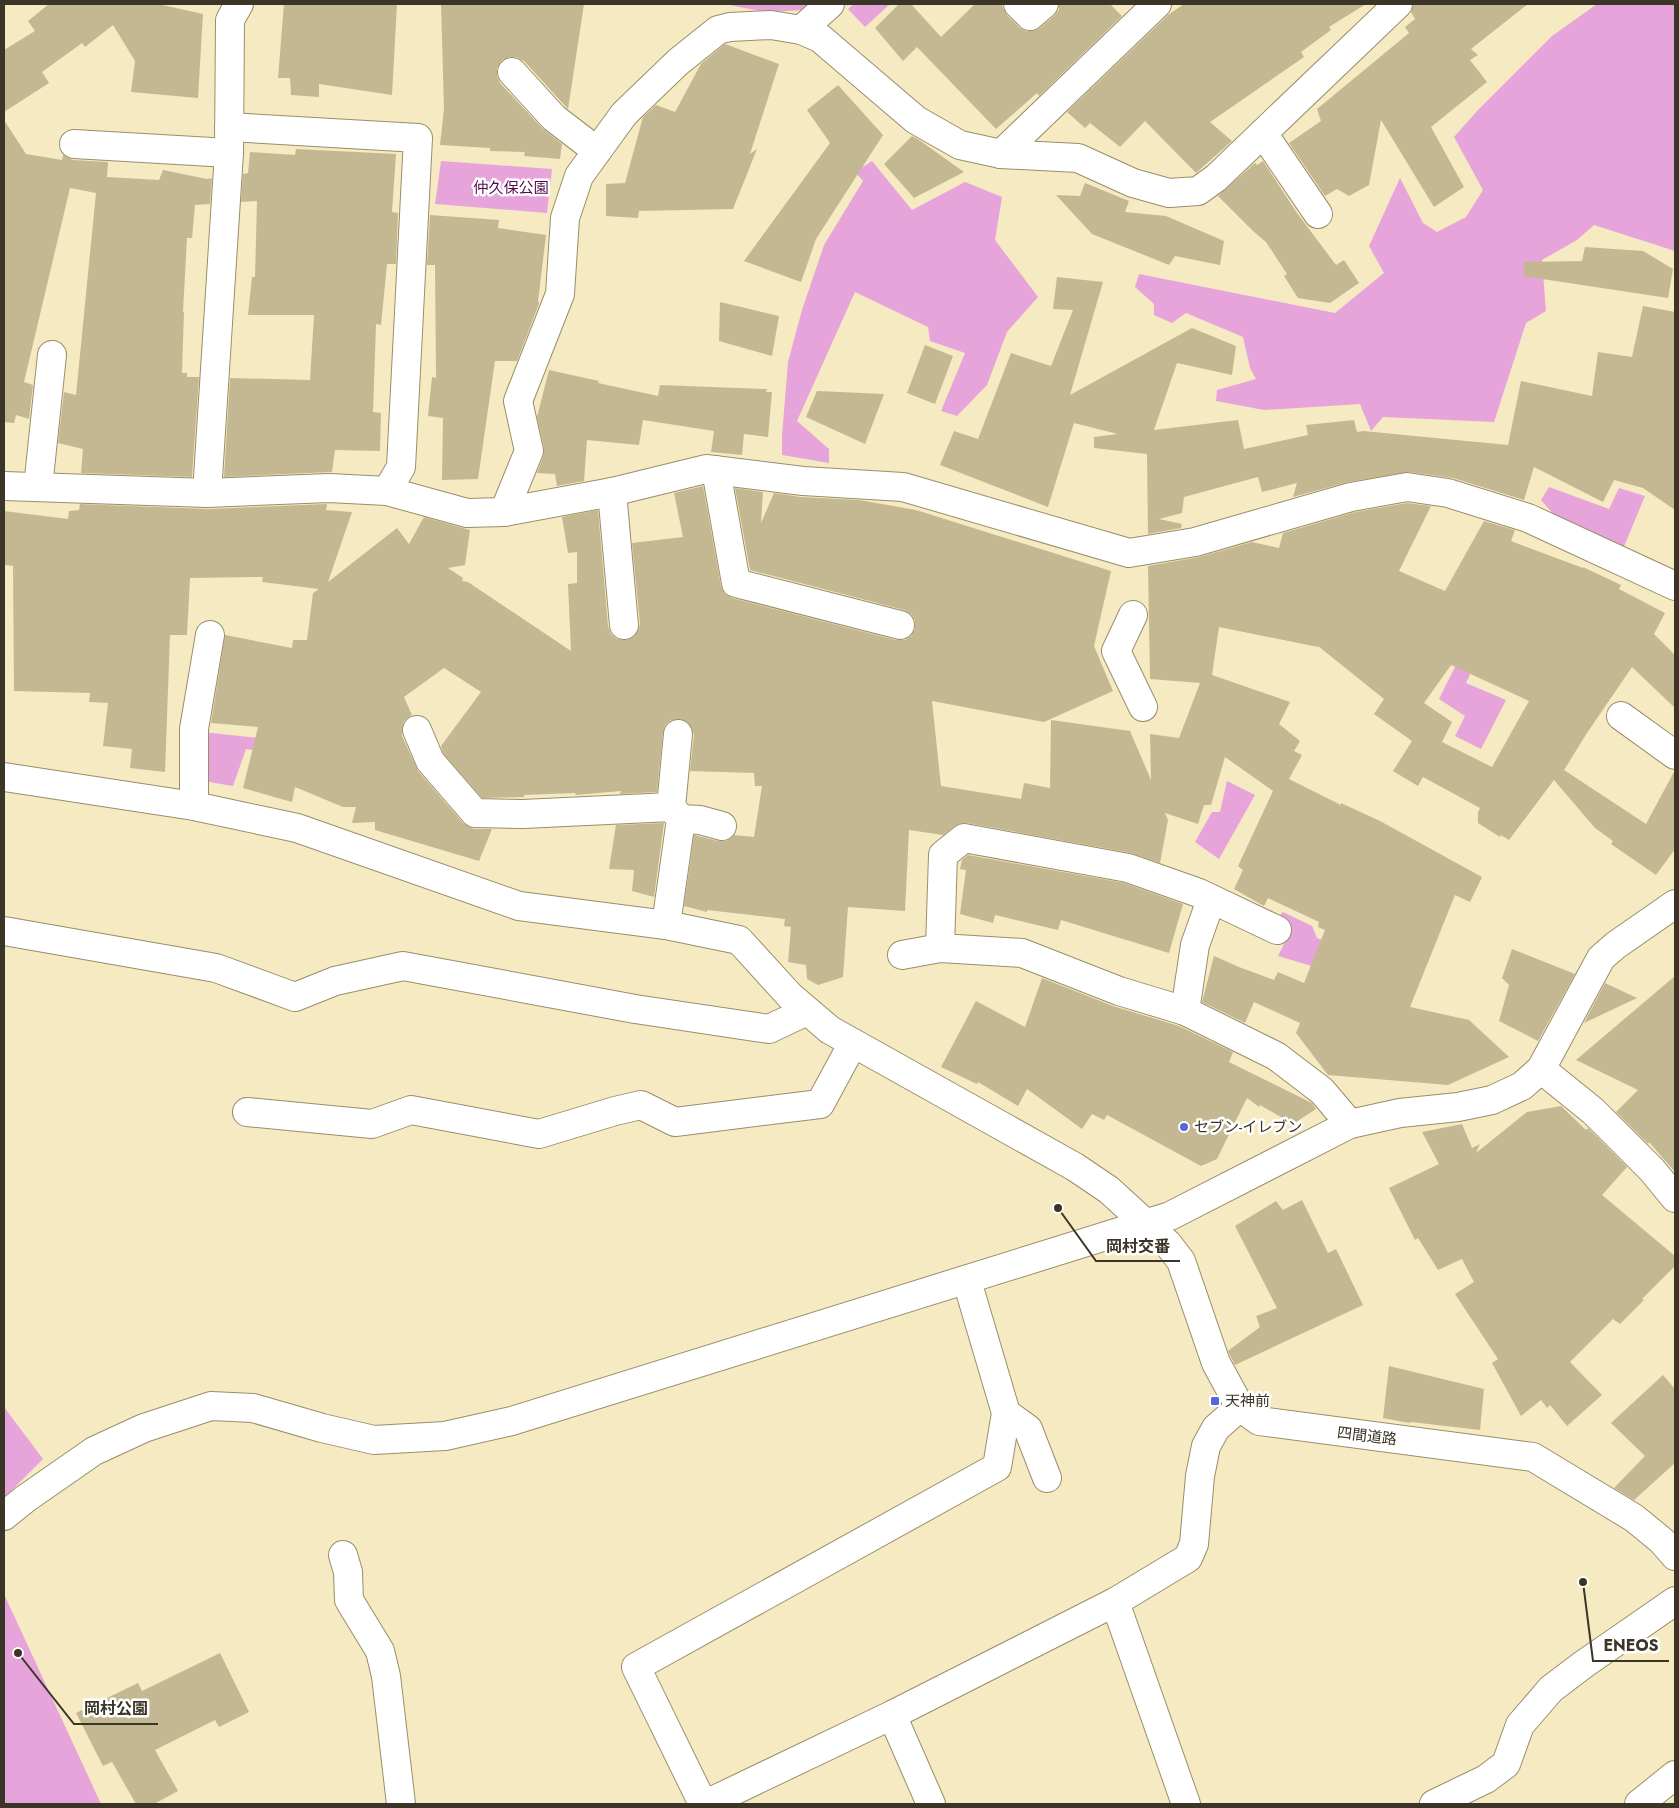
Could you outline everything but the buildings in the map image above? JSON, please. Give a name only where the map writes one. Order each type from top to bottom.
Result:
[{"type":"street","points":[[207,494],[229,140],[230,20],[240,4]]},
{"type":"street","points":[[801,30],[830,4]]},
{"type":"street","points":[[1018,4],[1030,16],[1044,4]]},
{"type":"street","points":[[1001,154],[1158,4]]},
{"type":"street","points":[[504,512],[529,451],[518,401],[560,294],[565,218],[579,176],[624,114],[678,62],[718,30],[730,27],[771,25],[801,30],[820,38],[916,120],[960,145],[1001,154],[1078,158],[1133,183],[1169,193],[1198,191],[1216,178],[1398,4]]},
{"type":"street","points":[[512,72],[554,118],[597,151]]},
{"type":"street","points":[[1264,133],[1318,214]]},
{"type":"street","points":[[74,144],[418,138],[401,467],[387,491]]},
{"type":"street","points":[[38,487],[52,355]]},
{"type":"street","points":[[4,486],[207,494],[329,488],[387,491],[467,513],[504,512],[612,492],[706,469],[803,481],[903,487],[1129,553],[1195,542],[1351,496],[1407,487],[1448,493],[1528,518],[1675,586]]},
{"type":"street","points":[[716,470],[736,583],[900,625]]},
{"type":"street","points":[[612,492],[624,625]]},
{"type":"street","points":[[1133,615],[1116,651],[1143,707]]},
{"type":"street","points":[[194,806],[194,729],[210,635]]},
{"type":"street","points":[[1621,716],[1675,755]]},
{"type":"street","points":[[418,730],[430,761],[475,813],[676,813],[722,826]]},
{"type":"street","points":[[666,926],[676,813],[678,734]]},
{"type":"street","name":"四間道路","points":[[4,777],[194,806],[297,828],[518,906],[666,926],[739,940],[790,996],[830,1030],[1075,1167],[1109,1190],[1147,1224],[1168,1244],[1181,1260],[1216,1363],[1240,1407],[1259,1421],[1533,1457],[1634,1518],[1675,1556]]},
{"type":"street","points":[[940,948],[943,856],[964,838],[1128,868],[1199,893],[1277,930]]},
{"type":"street","points":[[1185,1011],[1195,945],[1212,900]]},
{"type":"street","points":[[4,1516],[94,1451],[144,1428],[211,1406],[253,1408],[322,1428],[374,1440],[445,1436],[512,1421],[967,1281],[1170,1216],[1350,1124],[1400,1113],[1458,1107],[1492,1100],[1522,1086],[1541,1069],[1601,958],[1616,945],[1675,904]]},
{"type":"street","points":[[4,931],[216,968],[295,997],[335,981],[403,966],[635,1009],[769,1029],[807,1011]]},
{"type":"street","points":[[902,955],[940,948],[1022,953],[1119,991],[1185,1011],[1276,1056],[1322,1091],[1350,1124]]},
{"type":"street","points":[[247,1112],[372,1124],[411,1110],[539,1134],[641,1105],[675,1122],[820,1104],[853,1043]]},
{"type":"street","points":[[1541,1069],[1593,1111],[1652,1170],[1675,1198]]},
{"type":"street","points":[[967,1281],[1006,1413],[997,1467],[636,1667],[705,1804],[892,1715],[1115,1602],[1188,1558],[1194,1544],[1200,1476],[1206,1446],[1216,1428],[1240,1407]]},
{"type":"street","points":[[1006,1413],[1028,1429],[1047,1478]]},
{"type":"street","points":[[343,1555],[348,1572],[350,1600],[380,1651],[386,1676],[401,1804]]},
{"type":"street","points":[[1434,1804],[1486,1779],[1506,1764],[1520,1726],[1550,1689],[1675,1601]]},
{"type":"street","points":[[1115,1602],[1186,1804]]},
{"type":"street","points":[[892,1715],[931,1804]]},
{"type":"street","points":[[1638,1804],[1675,1775]]},
{"type":"green space","points":[[725,4],[814,4],[807,10],[764,12]]},
{"type":"green space","points":[[854,4],[890,4],[865,27],[848,9]]},
{"type":"green space","points":[[1597,4],[1675,4],[1675,251],[1594,225],[1577,240],[1542,260],[1546,311],[1526,323],[1494,422],[1383,417],[1371,431],[1360,404],[1264,410],[1216,401],[1217,390],[1256,379],[1250,368],[1243,337],[1186,313],[1172,323],[1154,315],[1154,304],[1135,287],[1139,274],[1335,313],[1384,273],[1369,246],[1400,178],[1423,223],[1437,232],[1466,217],[1483,190],[1454,137],[1478,110],[1552,36]]},
{"type":"green space","name":"仲久保公園","points":[[441,161],[552,169],[547,213],[435,204]]},
{"type":"green space","points":[[872,161],[912,210],[965,182],[1002,197],[995,240],[1038,297],[1007,332],[987,385],[957,416],[941,411],[965,353],[930,341],[928,327],[855,292],[797,421],[829,449],[829,463],[782,455],[788,362],[802,310],[824,245],[863,181],[855,172]]},
{"type":"green space","points":[[1549,487],[1609,509],[1619,488],[1645,496],[1623,549],[1555,516],[1541,500]]},
{"type":"green space","points":[[1459,659],[1473,668],[1466,683],[1506,700],[1481,749],[1455,736],[1465,716],[1439,699]]},
{"type":"green space","points":[[203,732],[277,740],[275,753],[246,749],[233,786],[203,781]]},
{"type":"green space","points":[[1227,781],[1255,795],[1219,859],[1195,842],[1212,812],[1220,812]]},
{"type":"green space","points":[[1283,912],[1312,926],[1317,938],[1351,951],[1345,976],[1278,956],[1292,928],[1276,919]]},
{"type":"green space","points":[[4,1407],[43,1459],[4,1498]]},
{"type":"green space","points":[[4,1594],[101,1804],[4,1804]]},
{"type":"place","name":"セブン-イレブン","points":[[1184,1127]]},
{"type":"place","name":"岡村交番","points":[[1058,1208]]},
{"type":"place","name":"天神前","points":[[1215,1401]]},
{"type":"place","name":"ENEOS","points":[[1583,1582]]},
{"type":"place","name":"岡村公園","points":[[18,1653]]}]
